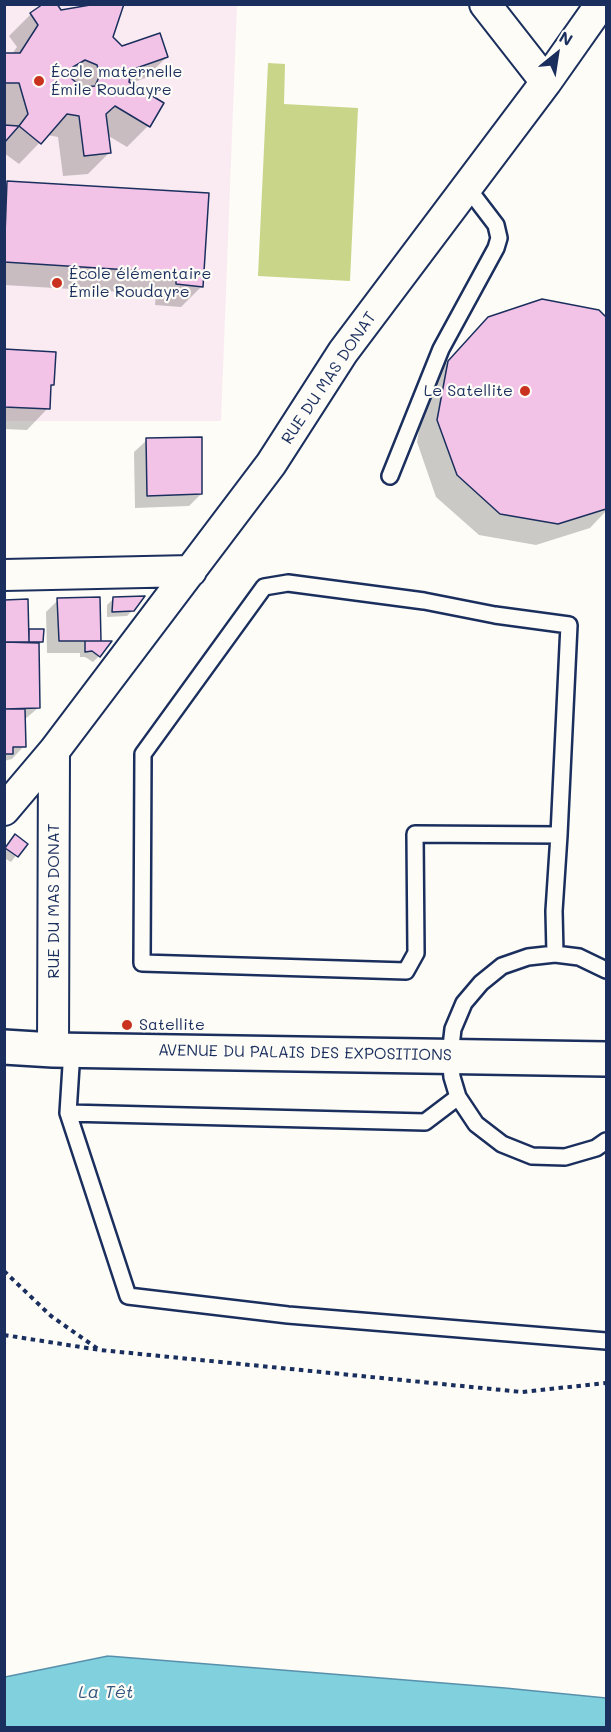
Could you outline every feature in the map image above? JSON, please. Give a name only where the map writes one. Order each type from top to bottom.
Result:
[{"type":"main road","name":"AVENUE DU PALAIS DES EXPOSITIONS","points":[[4,1047],[62,1050],[606,1059]]},
{"type":"street","points":[[485,4],[546,82]]},
{"type":"street","name":"RUE DU MAS DONAT","points":[[4,810],[54,751],[271,464],[343,352],[546,82],[601,4]]},
{"type":"street","points":[[4,575],[191,572]]},
{"type":"street","name":"RUE DU MAS DONAT","points":[[54,751],[62,1050]]},
{"type":"lane","points":[[390,476],[441,349],[496,248],[499,238],[496,225],[467,187]]},
{"type":"lane","points":[[555,954],[554,911],[559,835],[569,625],[288,583],[264,587],[143,754],[142,963],[406,971],[416,952],[415,834],[559,835]]},
{"type":"lane","points":[[606,970],[579,957],[555,954],[528,957],[502,966],[481,983],[464,1003],[453,1029],[450,1055],[452,1077],[458,1097],[476,1124],[502,1144],[532,1156],[565,1157],[596,1148],[606,1141]]},
{"type":"lane","points":[[62,1050],[68,1113],[128,1296],[288,1315],[606,1341]]},
{"type":"lane","points":[[68,1113],[425,1122],[458,1097]]},
{"type":"path","points":[[4,1271],[51,1316],[100,1350]]},
{"type":"path","points":[[4,1335],[100,1350],[522,1392],[606,1383]]},
{"type":"shaded area","points":[[5,5],[237,5],[221,421],[5,421]]},
{"type":"green space","points":[[268,63],[285,64],[284,104],[358,108],[350,281],[258,276]]},
{"type":"water","name":"La Têt","points":[[108,1656],[606,1698],[606,1727],[5,1727],[5,1677]]},
{"type":"building","name":"École maternelle Émile Roudayre","points":[[43,4],[57,4],[61,10],[96,4],[124,4],[113,37],[122,46],[160,33],[168,57],[131,70],[129,82],[164,103],[150,127],[115,106],[106,114],[111,153],[84,156],[79,116],[67,114],[41,144],[19,126],[28,114],[19,83],[4,83],[5,53],[20,53],[38,25],[30,13]],"holes":[[[85,60],[97,65],[100,75],[95,86],[82,87],[72,79],[73,67]]]},
{"type":"building","points":[[4,125],[19,126],[4,143]]},
{"type":"building","points":[[7,181],[209,193],[203,287],[176,284],[176,273],[4,262]]},
{"type":"building","name":"Le Satellite","points":[[542,299],[599,310],[606,317],[606,509],[558,524],[500,514],[457,475],[437,420],[448,361],[488,317]]},
{"type":"building","points":[[4,349],[56,352],[50,409],[4,407]]},
{"type":"building","points":[[202,437],[202,494],[147,496],[146,438]]},
{"type":"building","points":[[145,596],[134,611],[112,612],[113,597]]},
{"type":"building","points":[[100,597],[101,641],[59,641],[57,598]]},
{"type":"building","points":[[28,599],[29,642],[4,642],[4,600]]},
{"type":"building","points":[[29,629],[44,629],[43,642],[29,642]]},
{"type":"building","points":[[85,641],[112,641],[100,657],[92,651],[85,652]]},
{"type":"building","points":[[4,642],[39,643],[40,708],[4,709]]},
{"type":"building","points":[[4,709],[25,709],[26,747],[13,747],[13,754],[4,754]]},
{"type":"building","points":[[15,834],[28,844],[18,857],[5,848]]},
{"type":"place","name":"École maternelle Émile Roudayre","points":[[39,81]]},
{"type":"place","name":"École élémentaire Émile Roudayre","points":[[57,283]]},
{"type":"place","name":"Le Satellite","points":[[525,391]]},
{"type":"place","name":"Satellite","points":[[127,1025]]}]
